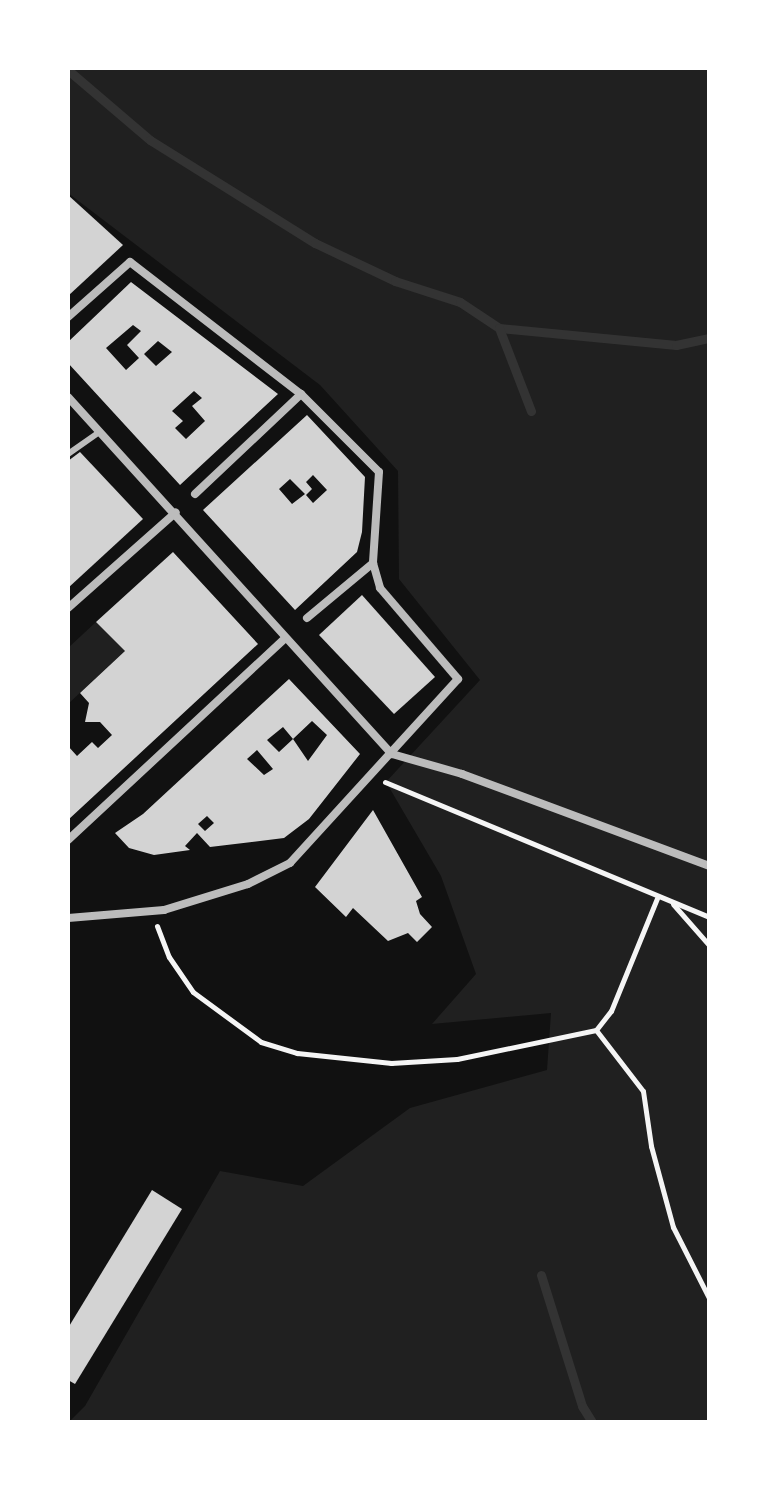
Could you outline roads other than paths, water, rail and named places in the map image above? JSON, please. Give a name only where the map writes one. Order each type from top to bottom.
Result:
[{"type":"street","points":[[68,317],[130,262],[301,394],[379,472],[373,563],[380,588],[458,679],[290,863],[248,884],[154,912],[68,918]]},
{"type":"street","points":[[195,494],[301,394]]},
{"type":"street","points":[[68,397],[176,512],[285,638],[392,754],[462,774],[709,866]]},
{"type":"street","points":[[68,608],[176,512]]},
{"type":"street","points":[[307,618],[373,563]]},
{"type":"street","points":[[68,840],[285,638]]},
{"type":"lane","points":[[68,454],[100,432]]},
{"type":"waterway","points":[[68,70],[150,140],[315,243],[395,281],[460,302],[499,328],[676,345],[709,338]]},
{"type":"waterway","points":[[499,328],[531,411]]},
{"type":"waterway","points":[[541,1275],[582,1406],[592,1422]]}]
